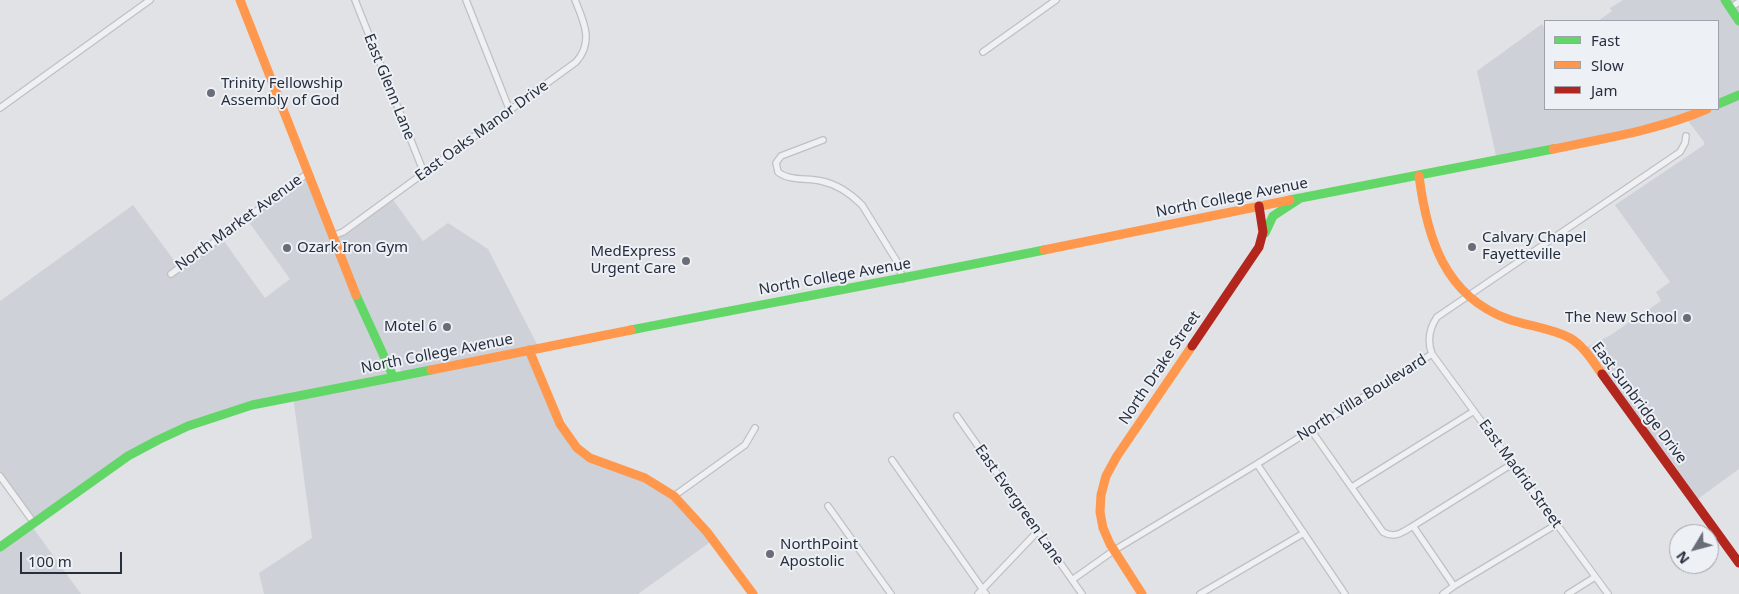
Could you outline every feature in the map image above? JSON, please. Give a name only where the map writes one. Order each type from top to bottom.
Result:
[{"type":"street","points":[[0,108],[150,0]]},
{"type":"street","points":[[240,0],[348,277],[393,376]]},
{"type":"street","name":"East Glenn Lane","points":[[355,0],[424,174]]},
{"type":"street","points":[[466,0],[510,111]]},
{"type":"street","name":"East Oaks Manor Drive","points":[[332,236],[343,232],[572,66],[581,56],[587,35],[586,27],[575,0]]},
{"type":"street","points":[[983,52],[1056,0]]},
{"type":"street","points":[[1725,0],[1739,21]]},
{"type":"street","points":[[1730,8],[1739,2]]},
{"type":"street","points":[[1719,104],[1739,95]]},
{"type":"street","name":"North College Avenue","points":[[0,547],[128,456],[179,428],[252,405],[773,302],[902,279],[1259,206],[1419,176],[1645,130],[1683,119],[1705,110]]},
{"type":"street","name":"North Villa Boulevard","points":[[1072,580],[1113,551],[1257,464],[1432,354],[1428,341],[1434,322],[1442,314],[1680,152],[1685,143],[1686,136]]},
{"type":"street","points":[[823,140],[781,156],[776,163],[778,172],[787,177],[822,181],[854,198],[862,205],[896,260],[902,279]]},
{"type":"street","name":"North Market Avenue","points":[[170,274],[308,173]]},
{"type":"street","name":"East Sunbridge Drive","points":[[1419,176],[1426,221],[1433,244],[1446,268],[1469,294],[1493,313],[1509,320],[1556,333],[1570,339],[1587,353],[1739,563]]},
{"type":"street","name":"North Drake Street","points":[[1142,594],[1113,551],[1103,527],[1100,509],[1102,489],[1107,474],[1122,448],[1260,247],[1273,216],[1300,198]]},
{"type":"street","points":[[1259,206],[1264,235]]},
{"type":"street","points":[[529,350],[560,424],[577,448],[590,458],[645,478],[674,496],[708,533],[753,594]]},
{"type":"street","name":"East Madrid Street","points":[[1432,354],[1608,594]]},
{"type":"street","points":[[1352,488],[1474,411]]},
{"type":"street","name":"East Evergreen Lane","points":[[956,416],[1082,594]]},
{"type":"street","points":[[674,496],[745,445],[755,428]]},
{"type":"street","points":[[1312,430],[1383,532],[1394,536],[1512,464]]},
{"type":"street","points":[[892,460],[984,591]]},
{"type":"street","points":[[1257,464],[1345,594]]},
{"type":"street","points":[[0,476],[34,523]]},
{"type":"street","points":[[828,506],[891,594]]},
{"type":"street","points":[[1443,594],[1557,524]]},
{"type":"street","points":[[1413,526],[1454,586]]},
{"type":"street","points":[[978,594],[984,591],[1038,531]]},
{"type":"street","points":[[1200,594],[1304,533]]},
{"type":"street","points":[[1568,594],[1595,577]]},
{"type":"shaded area","name":"The New School","points":[[1623,0],[1739,0],[1739,469],[1695,501],[1583,349],[1609,336],[1661,301],[1656,292],[1670,282],[1615,205],[1704,145],[1704,142],[1686,118],[1497,160],[1477,71],[1542,24],[1544,27],[1544,110],[1719,110],[1719,20],[1599,20],[1612,11],[1610,8]]},
{"type":"shaded area","points":[[308,173],[333,236],[391,197],[423,241],[448,223],[488,249],[539,348],[529,350],[560,424],[577,448],[674,496],[713,540],[638,594],[264,594],[259,573],[312,538],[293,396],[160,437],[34,523],[0,476],[0,301],[133,205],[179,267],[221,237],[265,298],[290,279],[246,218]],"holes":[[[398,363],[402,374],[393,376],[388,365]]]},
{"type":"shaded area","points":[[31,525],[81,594],[0,594],[0,547]]},
{"type":"traffic: fast","points":[[1725,0],[1739,21]]},
{"type":"traffic: fast","points":[[1719,104],[1739,95]]},
{"type":"traffic: fast","points":[[1290,200],[1553,149]]},
{"type":"traffic: fast","points":[[1265,233],[1273,216],[1299,199]]},
{"type":"traffic: fast","points":[[631,330],[1044,250]]},
{"type":"traffic: fast","points":[[356,295],[393,376]]},
{"type":"traffic: fast","points":[[0,547],[128,456],[188,426],[252,405],[431,370]]},
{"type":"traffic: slow","points":[[240,0],[356,295]]},
{"type":"traffic: slow","points":[[1553,149],[1651,128],[1704,110]]},
{"type":"traffic: slow","points":[[1419,176],[1427,221],[1442,262],[1468,296],[1486,309],[1508,319],[1570,338],[1584,350],[1602,374]]},
{"type":"traffic: slow","points":[[1044,250],[1290,200]]},
{"type":"traffic: slow","points":[[431,370],[631,330]]},
{"type":"traffic: slow","points":[[1142,594],[1110,544],[1103,528],[1100,512],[1101,495],[1106,476],[1117,456],[1192,346]]},
{"type":"traffic: slow","points":[[529,350],[560,424],[577,448],[590,458],[645,478],[674,496],[707,532],[753,594]]},
{"type":"traffic: jam","points":[[1192,346],[1259,247],[1263,232],[1259,206]]},
{"type":"traffic: jam","points":[[1602,374],[1739,563]]},
{"type":"place","name":"Trinity Fellowship Assembly of God","points":[[211,93]]},
{"type":"place","name":"Calvary Chapel Fayetteville","points":[[1472,247]]},
{"type":"place","name":"Ozark Iron Gym","points":[[287,248]]},
{"type":"place","name":"MedExpress Urgent Care","points":[[686,261]]},
{"type":"place","name":"The New School","points":[[1687,318]]},
{"type":"place","name":"Motel 6","points":[[447,327]]},
{"type":"place","name":"NorthPoint Apostolic","points":[[770,554]]}]
